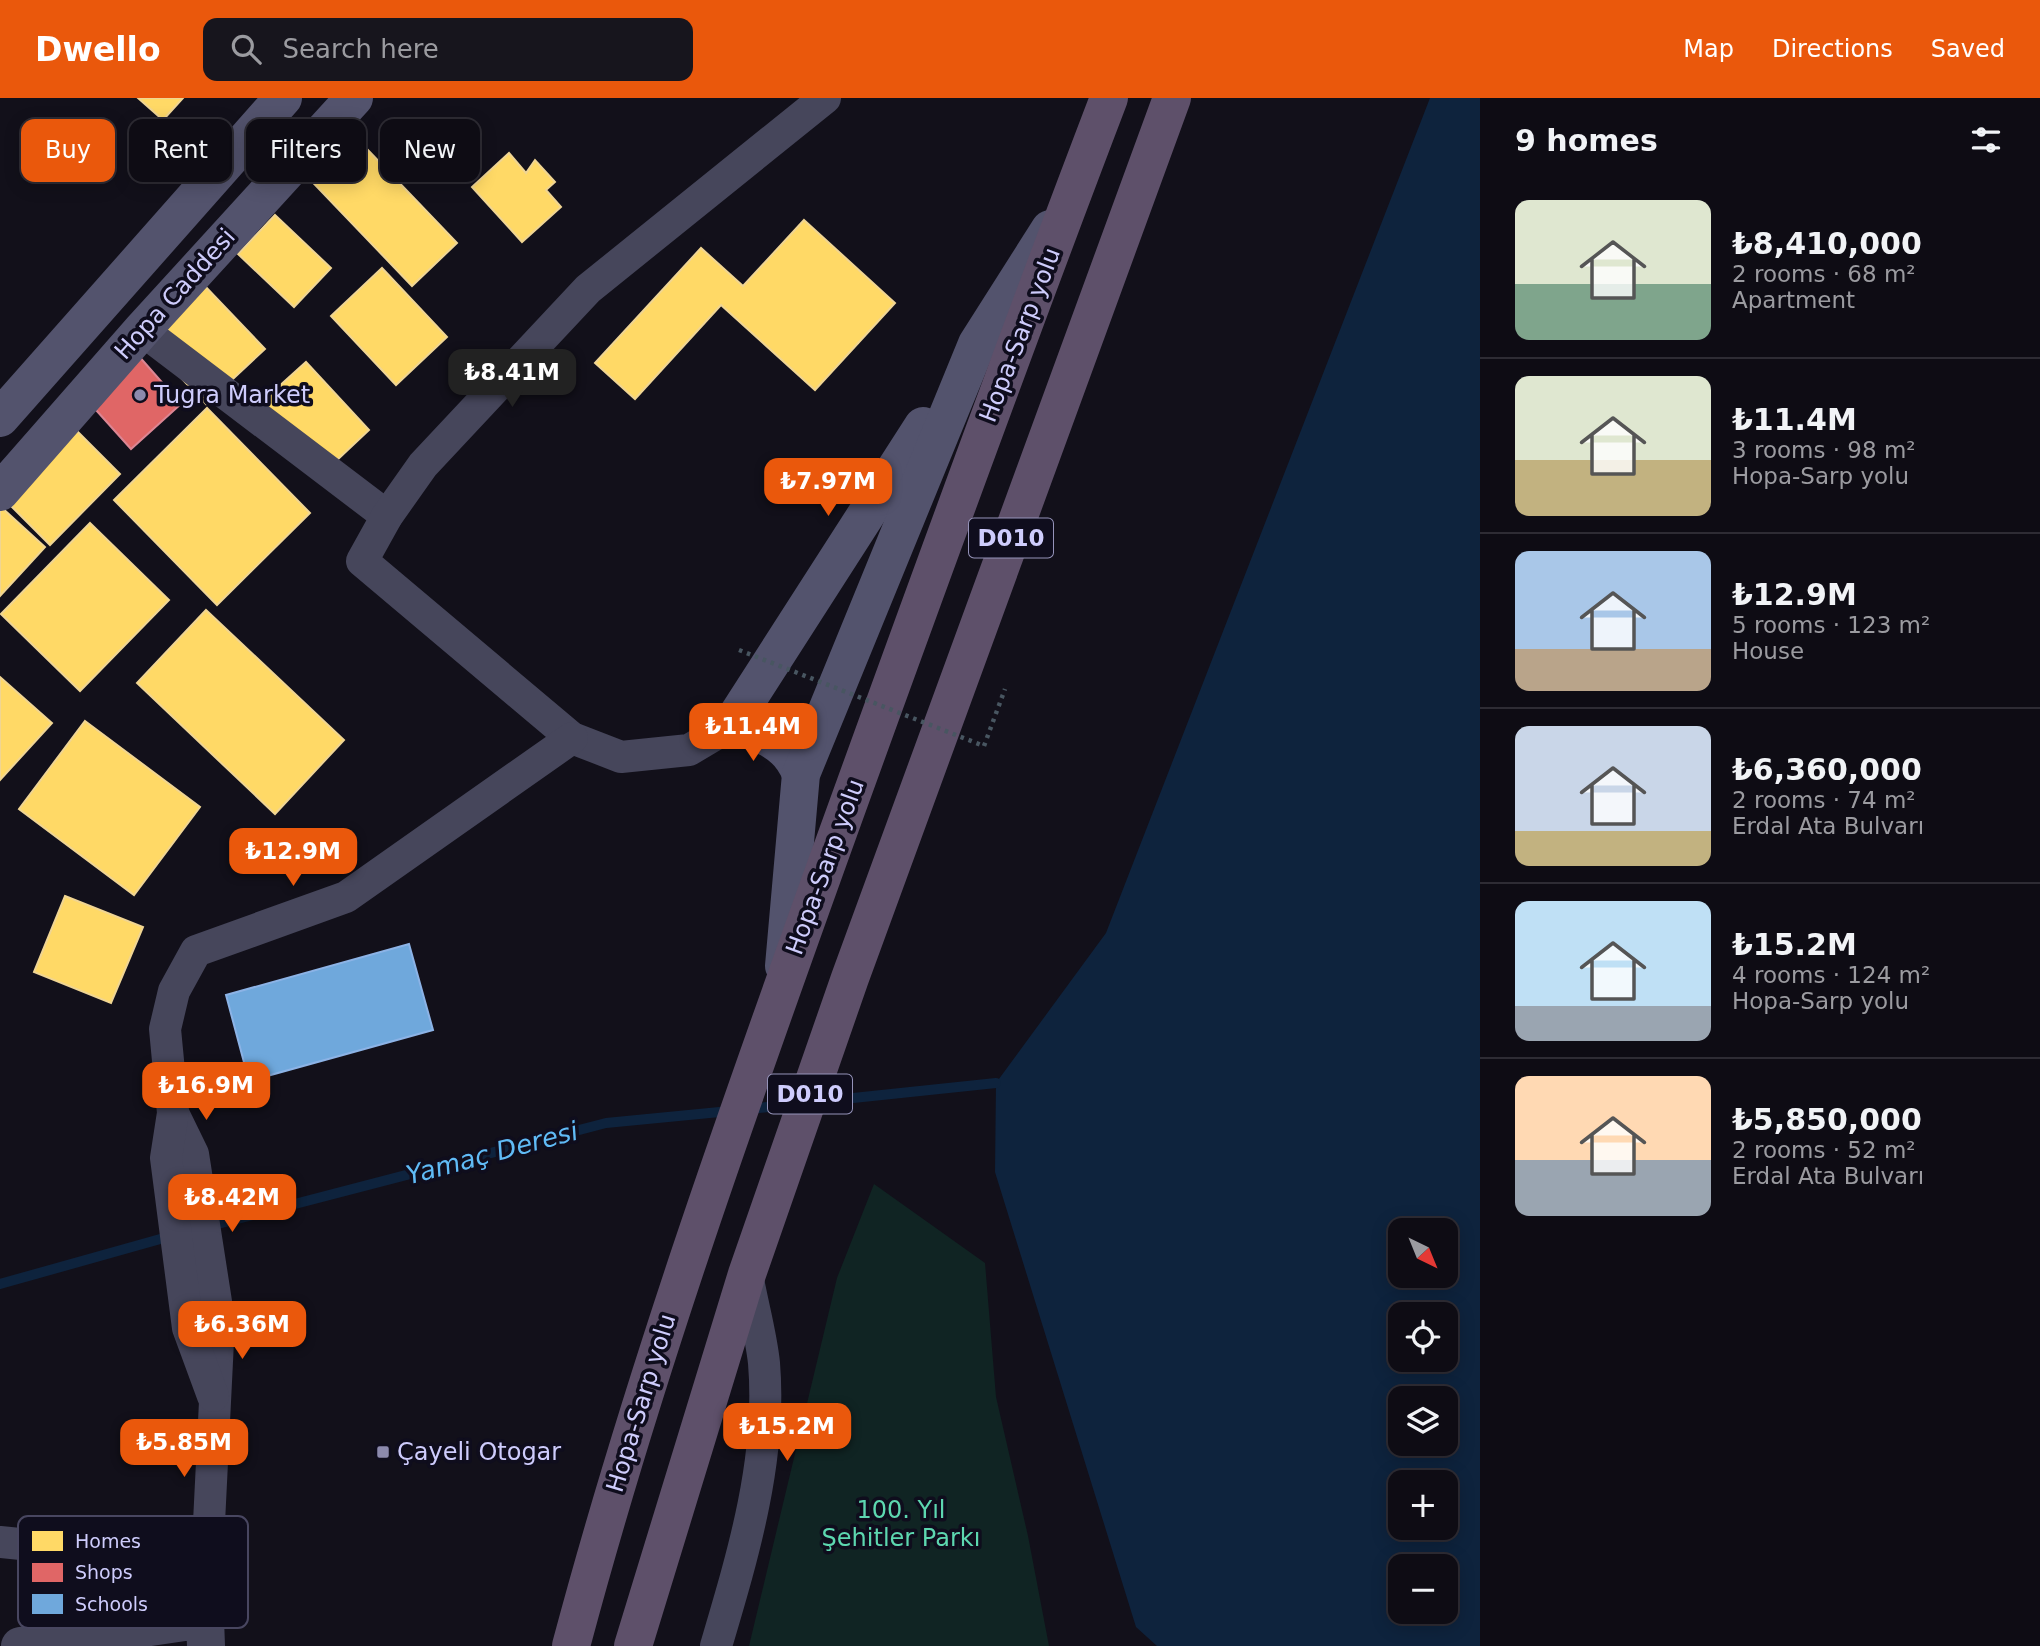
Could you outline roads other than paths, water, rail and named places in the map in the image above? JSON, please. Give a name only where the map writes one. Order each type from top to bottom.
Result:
[{"type":"highway","name":"Hopa-Sarp yolu","points":[[571,1646],[650,1367],[704,1206],[949,522],[1108,98]]},
{"type":"highway","name":"D010","points":[[633,1646],[769,1209],[850,978],[1172,98]]},
{"type":"main road","name":"Hopa Caddesi","points":[[0,418],[283,98]]},
{"type":"main road","name":"Hopa Caddesi","points":[[0,492],[142,330],[354,98]]},
{"type":"main road","points":[[802,774],[794,757],[784,746],[766,735],[731,724],[1072,195]]},
{"type":"main road","points":[[782,988],[802,774],[977,344]]},
{"type":"street","points":[[731,724],[690,750],[621,757],[572,738],[362,561],[387,516],[423,465],[588,289],[825,98]]},
{"type":"street","points":[[142,330],[387,516]]},
{"type":"street","points":[[209,1516],[219,1321],[180,1156],[173,1112],[165,1029],[174,991],[196,951],[346,897],[572,738]]},
{"type":"street","points":[[180,1156],[188,1328],[213,1396]]},
{"type":"street","points":[[716,1646],[737,1576],[761,1463],[765,1410],[764,1361],[747,1274]]},
{"type":"street","points":[[0,1542],[18,1544]]},
{"type":"street","points":[[20,1646],[205,1632]]},
{"type":"water","points":[[1430,98],[1480,98],[1480,1646],[1157,1646],[1136,1627],[995,1172],[996,1083],[1106,933]]},
{"type":"waterway","name":"Yamaç Deresi","points":[[815,1102],[996,1083]]},
{"type":"waterway","name":"Yamaç Deresi","points":[[749,1109],[797,1104]]},
{"type":"waterway","name":"Yamaç Deresi","points":[[210,1226],[606,1123],[730,1111]]},
{"type":"waterway","name":"Yamaç Deresi","points":[[0,1284],[171,1236]]},
{"type":"place","name":"Tugra Market","points":[[140,395]]},
{"type":"place","name":"Çayeli Otogar","points":[[383,1452]]},
{"type":"park label","name":"100. Yıl Şehitler Parkı","points":[[901,1524]]}]
